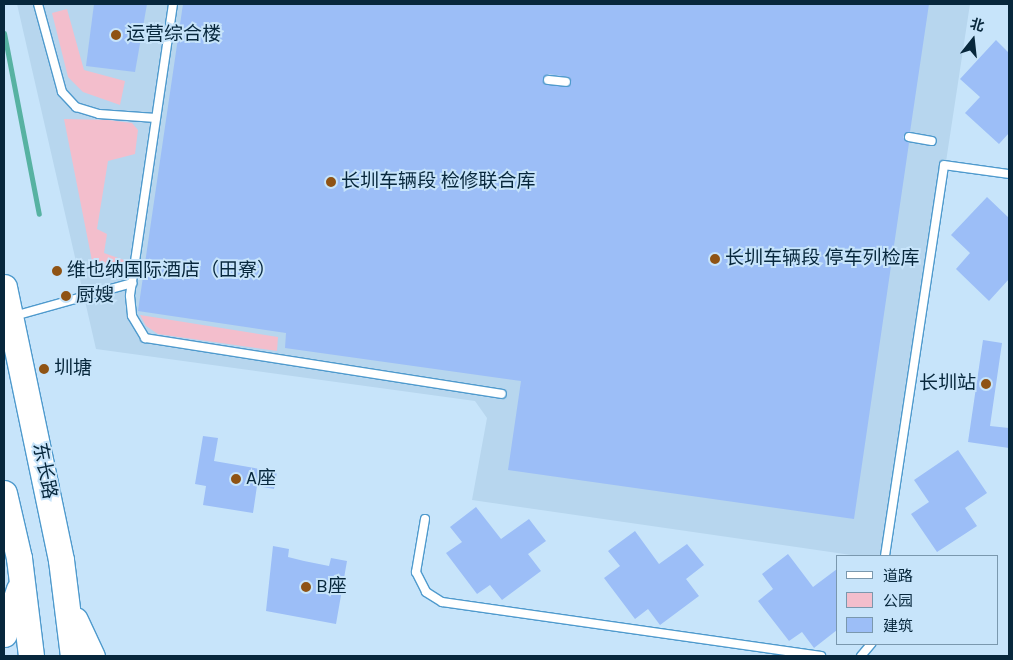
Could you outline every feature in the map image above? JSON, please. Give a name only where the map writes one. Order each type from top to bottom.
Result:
[{"type":"main road","name":"东长路","points":[[4,287],[65,591],[72,656]]},
{"type":"main road","points":[[4,493],[22,579],[31,656]]},
{"type":"main road","points":[[4,634],[22,579]]},
{"type":"main road","points":[[65,591],[92,656]]},
{"type":"lane","points":[[38,4],[62,92],[76,106],[99,114],[156,118]]},
{"type":"lane","points":[[173,4],[132,283],[132,316],[145,338],[502,394]]},
{"type":"lane","points":[[548,80],[566,82]]},
{"type":"lane","points":[[909,137],[932,141]]},
{"type":"lane","points":[[886,555],[944,165],[1009,174]]},
{"type":"lane","points":[[11,316],[132,283]]},
{"type":"lane","points":[[425,518],[416,572],[426,592],[442,602],[822,656]]},
{"type":"lane","points":[[860,656],[870,645]]},
{"type":"shaded area","points":[[17,4],[970,4],[886,555],[851,555],[472,500],[487,418],[475,401],[96,349]]},
{"type":"green space","points":[[67,9],[84,70],[125,81],[120,105],[83,92],[68,77],[52,13]]},
{"type":"green space","points":[[64,119],[108,120],[132,123],[138,130],[135,154],[108,161],[97,229],[107,234],[104,253],[124,260],[123,271],[95,276]]},
{"type":"green space","points":[[140,315],[278,337],[277,351],[158,334],[146,326]]},
{"type":"building","name":"运营综合楼","points":[[94,4],[147,4],[135,72],[86,66]]},
{"type":"building","points":[[183,4],[929,4],[910,132],[903,137],[909,143],[854,519],[508,470],[521,381],[285,348],[286,333],[138,311]],"holes":[[[549,74],[569,77],[571,85],[545,85],[543,79]]]},
{"type":"building","points":[[996,40],[1009,53],[1009,133],[999,144],[965,113],[980,97],[960,79]]},
{"type":"building","points":[[987,197],[1009,218],[1009,279],[989,301],[956,269],[970,253],[951,235]]},
{"type":"building","name":"长圳站","points":[[983,340],[1002,343],[990,426],[1009,428],[1009,448],[968,442]]},
{"type":"building","name":"A座","points":[[203,436],[218,438],[214,461],[277,472],[274,489],[257,486],[253,513],[203,505],[206,486],[195,484]]},
{"type":"building","points":[[958,450],[987,493],[965,508],[977,526],[937,552],[911,514],[929,502],[914,480]]},
{"type":"building","points":[[476,507],[501,539],[529,519],[546,541],[528,554],[541,571],[502,600],[490,585],[477,594],[446,553],[462,542],[450,527]]},
{"type":"building","points":[[635,531],[659,564],[687,544],[704,565],[686,579],[699,596],[660,625],[648,609],[635,619],[604,578],[620,566],[608,551]]},
{"type":"building","name":"B座","points":[[273,546],[289,549],[288,557],[304,561],[329,566],[331,558],[347,561],[336,624],[266,611]]},
{"type":"building","points":[[788,554],[813,587],[836,570],[836,631],[814,648],[802,632],[789,641],[758,601],[773,589],[762,574]]},
{"type":"waterway","points":[[4,33],[39,214]]},
{"type":"place","name":"运营综合楼","points":[[116,35]]},
{"type":"place","name":"长圳车辆段 检修联合库","points":[[331,182]]},
{"type":"place","name":"长圳车辆段 停车列检库","points":[[715,259]]},
{"type":"place","name":"维也纳国际酒店（田寮）","points":[[57,271]]},
{"type":"place","name":"厨嫂","points":[[66,296]]},
{"type":"place","name":"圳塘","points":[[44,369]]},
{"type":"place","name":"长圳站","points":[[986,384]]},
{"type":"place","name":"A座","points":[[236,479]]},
{"type":"place","name":"B座","points":[[306,587]]}]
